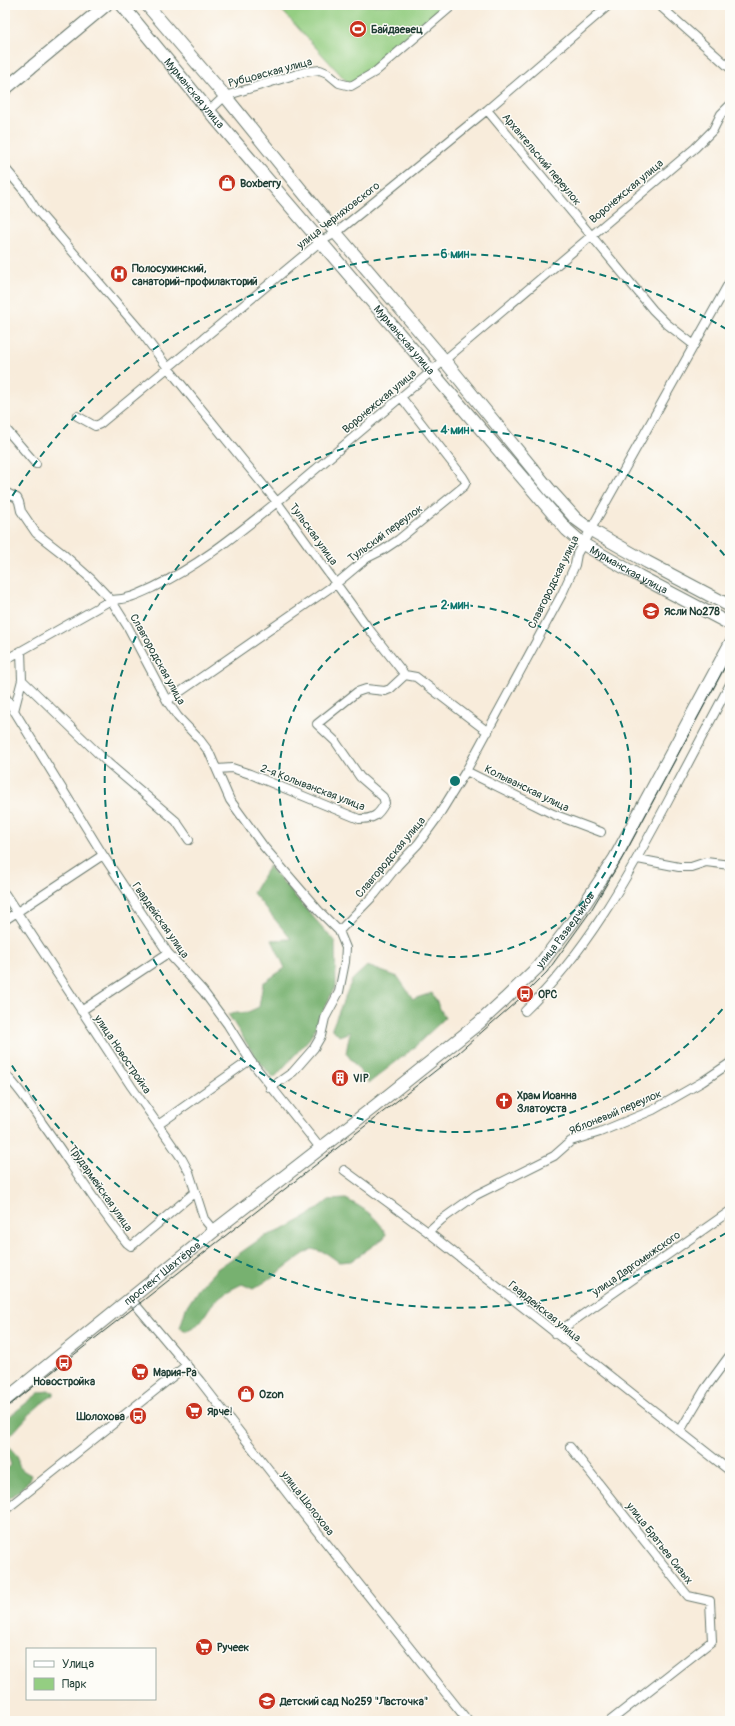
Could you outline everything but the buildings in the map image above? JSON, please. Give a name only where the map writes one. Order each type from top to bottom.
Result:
[{"type":"main road","points":[[5,89],[106,5]]},
{"type":"main road","name":"Мурманская улица","points":[[122,5],[320,242],[432,371],[566,530],[583,544],[639,576],[730,624]]},
{"type":"main road","name":"Мурманская улица","points":[[147,5],[225,96],[549,489],[576,519],[591,530],[647,562],[730,606]]},
{"type":"main road","name":"улица Разведчиков","points":[[321,1149],[479,1023],[521,984],[552,950],[590,897],[615,858],[730,644]]},
{"type":"main road","name":"проспект Шахтёров","points":[[5,1400],[130,1298],[321,1149]]},
{"type":"street","name":"Рубцовская улица","points":[[209,110],[225,96],[290,76],[320,70],[327,73],[339,83],[351,86],[376,72],[452,5]]},
{"type":"street","name":"улица Черняховского","points":[[77,416],[95,426],[100,424],[320,242],[336,232],[486,110],[609,5]]},
{"type":"street","points":[[659,5],[730,68]]},
{"type":"street","name":"Воронежская улица","points":[[5,660],[111,600],[128,599],[181,572],[219,548],[277,502],[695,148],[713,130],[721,114],[730,105]]},
{"type":"street","name":"Архангельский переулок","points":[[486,110],[653,310],[667,324],[694,345]]},
{"type":"street","name":"Тульская улица","points":[[5,168],[25,192],[36,209],[138,329],[277,502],[369,629],[405,675],[416,677],[488,732]]},
{"type":"street","name":"Славгородская улица","points":[[5,492],[17,498],[21,511],[36,533],[64,554],[111,600],[128,627],[167,701],[178,717],[205,746],[217,769],[221,782],[230,800],[246,824],[319,911],[339,931],[366,904],[418,844],[437,818],[466,770],[562,594],[575,564],[577,554],[730,281]]},
{"type":"street","name":"Тульский переулок","points":[[167,701],[337,583],[367,558],[398,540],[464,486],[466,482],[400,397]]},
{"type":"street","points":[[5,428],[36,464]]},
{"type":"street","points":[[14,711],[22,680],[21,651]]},
{"type":"street","name":"2-я Колыванская улица","points":[[217,769],[232,768],[359,819],[369,819],[377,814],[385,803],[383,797],[360,777],[335,741],[317,724],[357,692],[366,689],[385,691],[390,689],[405,675]]},
{"type":"street","points":[[22,680],[108,763],[176,821],[190,840]]},
{"type":"street","name":"улица Разведчиков","points":[[525,1011],[541,996],[582,946],[610,904],[638,859],[730,684]]},
{"type":"street","name":"Гвардейская улица","points":[[5,696],[103,855],[168,953],[203,991],[228,1025],[270,1088],[321,1149]]},
{"type":"street","name":"Колыванская улица","points":[[466,770],[553,814],[601,832]]},
{"type":"street","points":[[5,920],[103,855]]},
{"type":"street","points":[[638,859],[680,867],[691,867],[706,862],[730,865]]},
{"type":"street","name":"улица Новостройка","points":[[5,894],[189,1172],[204,1219],[214,1232]]},
{"type":"street","points":[[270,1088],[293,1072],[314,1048],[321,1036],[325,1018],[339,992],[345,962],[346,948],[339,931]]},
{"type":"street","points":[[81,1010],[168,953]]},
{"type":"street","points":[[158,1125],[250,1060]]},
{"type":"street","name":"Яблоневый переулок","points":[[428,1232],[441,1220],[476,1195],[554,1156],[571,1141],[600,1132],[653,1110],[702,1082],[730,1063]]},
{"type":"street","name":"Трудармейская улица","points":[[5,1074],[29,1103],[108,1220],[131,1246],[196,1192]]},
{"type":"street","name":"Гвардейская улица","points":[[344,1170],[428,1232],[730,1471]]},
{"type":"street","name":"улица Даргомыжского","points":[[555,1334],[730,1211]]},
{"type":"street","name":"улица Шолохова","points":[[130,1298],[187,1365],[468,1721]]},
{"type":"street","points":[[680,1431],[705,1389],[730,1355]]},
{"type":"street","points":[[5,1510],[187,1365]]},
{"type":"street","name":"улица Братьев Сизых","points":[[570,1447],[688,1596],[710,1601],[712,1641],[610,1721]]},
{"type":"green space","name":"Байдаевец","points":[[277,5],[445,5],[392,52],[350,85]]},
{"type":"green space","points":[[269,866],[335,942],[336,985],[310,1038],[274,1078],[258,1061],[228,1014],[248,1012],[259,1007],[263,983],[285,968],[272,940],[291,939],[253,893]]},
{"type":"green space","points":[[367,966],[398,977],[413,999],[432,993],[445,1018],[411,1050],[369,1083],[346,1053],[350,1032],[339,1036],[332,1028],[352,980]]},
{"type":"green space","points":[[346,1199],[364,1209],[374,1217],[386,1234],[384,1238],[351,1261],[339,1262],[326,1253],[312,1249],[253,1289],[242,1284],[228,1291],[211,1305],[197,1325],[187,1331],[180,1328],[186,1308],[199,1288],[217,1269],[263,1237],[282,1230],[308,1216],[329,1200]]},
{"type":"green space","points":[[40,1392],[54,1392],[54,1395],[36,1408],[10,1436],[5,1435],[5,1420]]},
{"type":"green space","points":[[5,1442],[18,1457],[19,1466],[31,1475],[28,1482],[24,1486],[5,1501],[5,1488],[8,1486],[5,1482],[5,1470],[11,1465],[8,1456],[5,1454]]},
{"type":"tram line","points":[[5,1409],[458,1053],[525,994],[547,972],[590,912],[627,850],[730,657]]},
{"type":"place","name":"Байдаевец","points":[[358,29]]},
{"type":"place","name":"Boxberry","points":[[227,183]]},
{"type":"place","name":"Полосухинский, санаторий-профилакторий","points":[[119,274]]},
{"type":"place","name":"Ясли №278","points":[[651,611]]},
{"type":"place","name":"ОРС","points":[[525,994]]},
{"type":"place","name":"VIP","points":[[340,1078]]},
{"type":"place","name":"Храм Иоанна Златоуста","points":[[504,1101]]},
{"type":"place","name":"Новостройка","points":[[64,1363]]},
{"type":"place","name":"Мария-Ра","points":[[140,1372]]},
{"type":"place","name":"Ozon","points":[[246,1394]]},
{"type":"place","name":"Ярче!","points":[[194,1411]]},
{"type":"place","name":"Шолохова","points":[[138,1416]]},
{"type":"place","name":"Ручеек","points":[[204,1647]]},
{"type":"place","name":"Детский сад №259 \"Ласточка\"","points":[[267,1701]]}]
